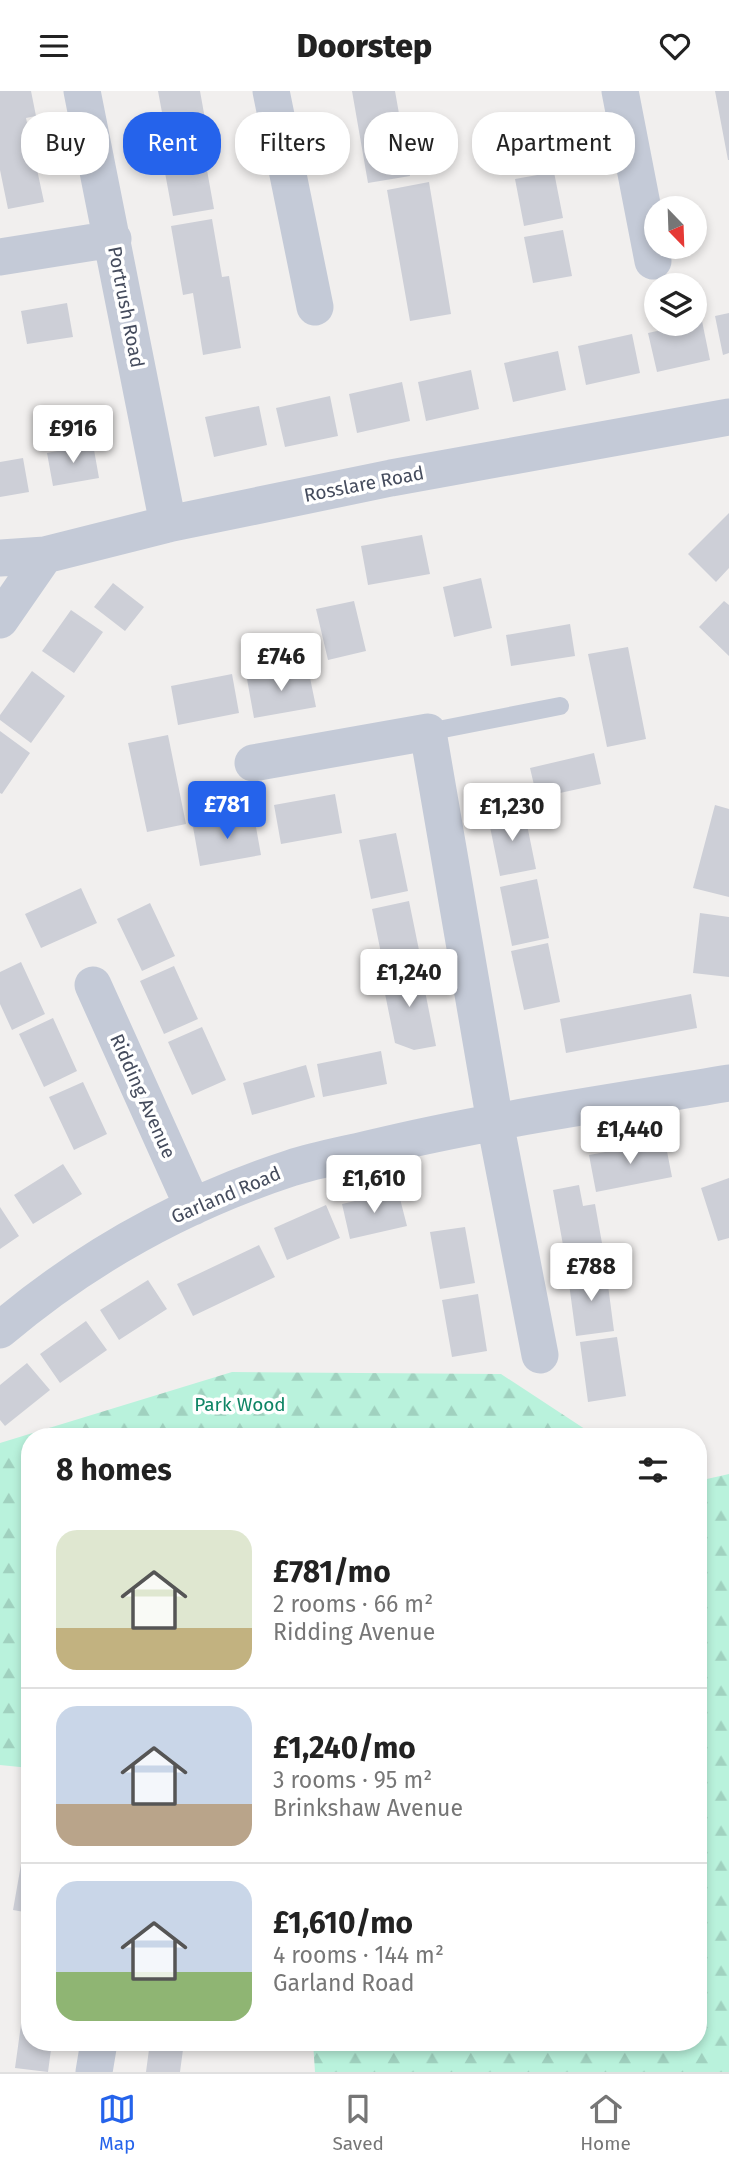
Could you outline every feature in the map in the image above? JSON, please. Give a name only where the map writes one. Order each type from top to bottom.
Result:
[{"type":"street","name":"Portrush Road","points":[[82,91],[168,523]]},
{"type":"street","points":[[271,91],[315,307]]},
{"type":"street","points":[[620,91],[653,261]]},
{"type":"street","points":[[0,257],[113,239]]},
{"type":"street","name":"Rosslare Road","points":[[0,558],[45,555],[168,523],[391,478],[729,417]]},
{"type":"street","points":[[0,620],[45,555]]},
{"type":"street","points":[[253,763],[428,732],[495,1122],[540,1355]]},
{"type":"street","name":"Ridding Avenue","points":[[93,985],[193,1207]]},
{"type":"street","name":"Garland Road","points":[[0,1330],[39,1297],[112,1248],[193,1207],[291,1168],[417,1137],[729,1083]]},
{"type":"street","points":[[94,2072],[98,2051]]},
{"type":"lane","points":[[428,732],[561,706]]},
{"type":"green space","name":"Park Wood","points":[[232,1372],[501,1374],[583,1428],[49,1428]]},
{"type":"green space","name":"Park Wood","points":[[21,1437],[21,1767],[0,1765],[0,1443]]},
{"type":"green space","points":[[729,1474],[729,2072],[315,2072],[314,2051],[707,2051],[707,1479]]},
{"type":"building","points":[[0,91],[31,91],[35,112],[21,112],[21,175],[38,175],[44,202],[8,209],[0,170]]},
{"type":"building","points":[[158,91],[200,91],[204,112],[162,112]]},
{"type":"building","points":[[352,91],[395,91],[399,112],[364,112],[364,160]]},
{"type":"building","points":[[715,91],[729,91],[729,160],[728,160]]},
{"type":"building","points":[[165,175],[208,175],[214,209],[173,216]]},
{"type":"building","points":[[367,175],[410,175],[410,176],[368,183]]},
{"type":"building","points":[[555,175],[563,218],[524,226],[515,179]]},
{"type":"building","points":[[429,182],[451,314],[410,321],[387,190]]},
{"type":"building","points":[[212,219],[222,277],[229,276],[241,348],[203,355],[193,293],[183,295],[171,226]]},
{"type":"building","points":[[563,230],[572,276],[533,283],[524,237]]},
{"type":"building","points":[[67,303],[73,337],[27,344],[21,311]]},
{"type":"building","points":[[729,313],[729,353],[723,355],[715,316]]},
{"type":"building","points":[[632,334],[640,373],[586,385],[578,346]]},
{"type":"building","points":[[649,336],[705,336],[710,360],[657,372]]},
{"type":"building","points":[[558,351],[566,390],[513,402],[504,363]]},
{"type":"building","points":[[471,370],[479,409],[426,421],[418,382]]},
{"type":"building","points":[[402,382],[410,421],[357,433],[349,394]]},
{"type":"building","points":[[330,396],[338,436],[285,447],[276,408]]},
{"type":"building","points":[[259,406],[267,445],[214,457],[205,417]]},
{"type":"building","points":[[93,444],[99,478],[53,486],[47,453]]},
{"type":"building","points":[[23,458],[29,492],[0,497],[0,462]]},
{"type":"building","points":[[729,513],[729,568],[716,582],[688,554]]},
{"type":"building","points":[[422,535],[430,574],[368,585],[361,546]]},
{"type":"building","points":[[481,578],[492,628],[454,637],[443,587]]},
{"type":"building","points":[[113,583],[144,607],[125,631],[94,607]]},
{"type":"building","points":[[354,601],[366,651],[328,660],[316,609]]},
{"type":"building","points":[[724,601],[729,605],[729,656],[699,627]]},
{"type":"building","points":[[71,610],[103,632],[74,673],[42,651]]},
{"type":"building","points":[[570,624],[575,656],[511,666],[506,635]]},
{"type":"building","points":[[628,647],[646,739],[607,747],[588,654]]},
{"type":"building","points":[[308,668],[316,707],[254,718],[247,679]]},
{"type":"building","points":[[32,671],[65,696],[31,743],[0,720],[0,715]]},
{"type":"building","points":[[232,674],[239,713],[178,725],[171,686]]},
{"type":"building","points":[[0,731],[30,753],[2,794],[0,793]]},
{"type":"building","points":[[168,735],[186,824],[147,832],[128,743]]},
{"type":"building","points":[[594,753],[601,784],[537,798],[530,768]]},
{"type":"building","points":[[335,794],[342,833],[281,844],[274,805]]},
{"type":"building","points":[[715,805],[729,809],[729,897],[693,888]]},
{"type":"building","points":[[524,810],[536,869],[500,876],[488,817]]},
{"type":"building","points":[[254,816],[261,855],[200,866],[193,827]]},
{"type":"building","points":[[396,833],[408,891],[371,899],[359,840]]},
{"type":"building","points":[[537,879],[549,938],[512,946],[500,887]]},
{"type":"building","points":[[81,888],[97,923],[41,948],[25,914]]},
{"type":"building","points":[[409,901],[421,960],[384,968],[372,909]]},
{"type":"building","points":[[150,903],[175,956],[142,971],[117,919]]},
{"type":"building","points":[[700,913],[729,917],[729,977],[693,973]]},
{"type":"building","points":[[548,943],[560,1002],[524,1010],[511,951]]},
{"type":"building","points":[[21,962],[45,1014],[12,1030],[0,1004],[0,972]]},
{"type":"building","points":[[174,966],[198,1019],[164,1034],[140,981]]},
{"type":"building","points":[[420,966],[436,1046],[414,1050],[395,1043],[381,974]]},
{"type":"building","points":[[691,994],[697,1028],[566,1053],[560,1019]]},
{"type":"building","points":[[53,1018],[77,1071],[44,1087],[19,1034]]},
{"type":"building","points":[[202,1027],[226,1080],[192,1095],[168,1042]]},
{"type":"building","points":[[381,1051],[387,1084],[323,1097],[317,1064]]},
{"type":"building","points":[[306,1065],[315,1097],[252,1115],[243,1083]]},
{"type":"building","points":[[83,1082],[107,1134],[74,1150],[49,1097]]},
{"type":"building","points":[[665,1141],[672,1177],[596,1192],[589,1155]]},
{"type":"building","points":[[63,1164],[82,1194],[33,1224],[14,1195]]},
{"type":"building","points":[[729,1178],[729,1238],[718,1241],[701,1188]]},
{"type":"building","points":[[579,1185],[583,1206],[595,1204],[605,1260],[567,1267],[553,1190]]},
{"type":"building","points":[[398,1191],[407,1226],[350,1239],[342,1204]]},
{"type":"building","points":[[326,1205],[340,1238],[287,1260],[274,1228]]},
{"type":"building","points":[[0,1207],[19,1236],[0,1249]]},
{"type":"building","points":[[465,1227],[475,1283],[440,1289],[430,1232]]},
{"type":"building","points":[[259,1245],[275,1277],[193,1316],[177,1284]]},
{"type":"building","points":[[606,1270],[614,1331],[576,1336],[568,1276]]},
{"type":"building","points":[[148,1280],[167,1309],[119,1340],[100,1310]]},
{"type":"building","points":[[478,1294],[487,1351],[452,1357],[442,1300]]},
{"type":"building","points":[[86,1321],[107,1350],[60,1383],[40,1354]]},
{"type":"building","points":[[617,1337],[626,1396],[588,1402],[580,1342]]},
{"type":"building","points":[[27,1363],[50,1390],[5,1426],[0,1420],[0,1385]]},
{"type":"building","points":[[21,1865],[21,1911],[13,1910]]},
{"type":"building","points":[[21,2025],[21,2051],[51,2051],[48,2072],[15,2068]]},
{"type":"building","points":[[149,2051],[183,2051],[180,2072],[146,2072]]}]
